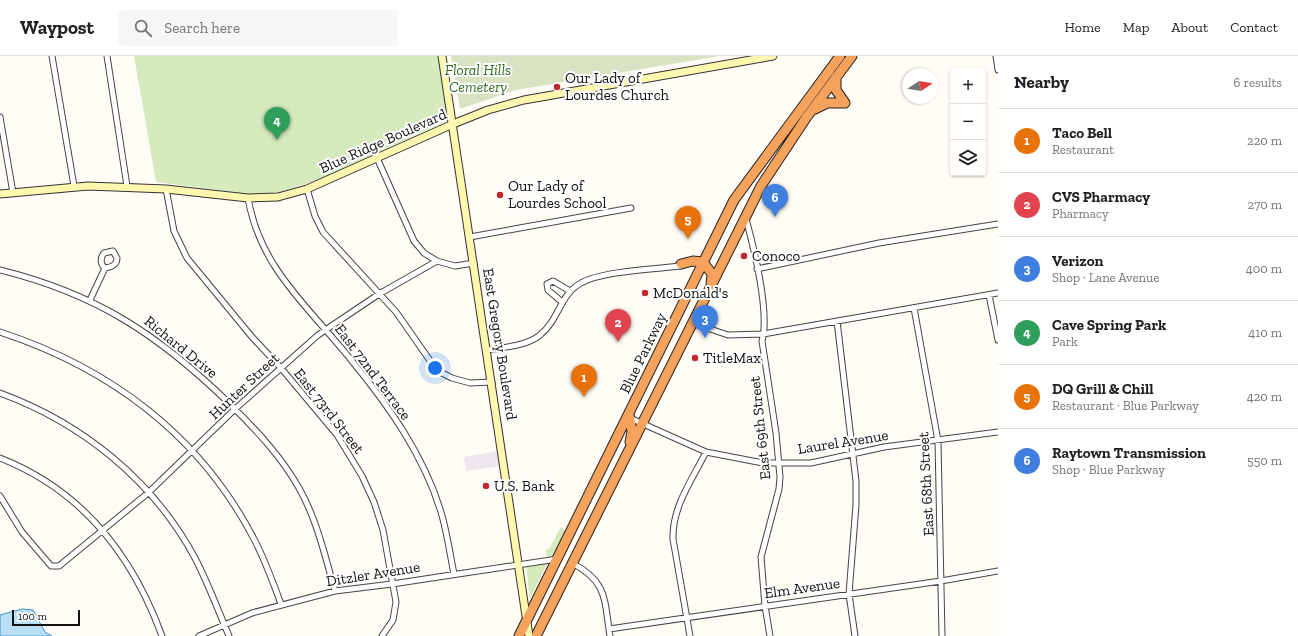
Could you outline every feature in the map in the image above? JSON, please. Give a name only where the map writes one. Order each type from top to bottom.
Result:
[{"type":"highway","name":"Blue Parkway","points":[[519,636],[629,416],[734,200],[840,56]]},
{"type":"highway","name":"Blue Parkway","points":[[536,636],[761,186],[812,110],[852,56]]},
{"type":"highway","points":[[812,110],[827,103],[845,103],[836,90],[836,76]]},
{"type":"highway","points":[[708,252],[714,262],[722,264]]},
{"type":"highway","points":[[681,265],[698,261],[703,262],[712,274],[710,287]]},
{"type":"highway","points":[[681,265],[691,266],[698,272]]},
{"type":"highway","points":[[629,416],[632,432],[629,449]]},
{"type":"main road","name":"East Gregory Boulevard","points":[[442,56],[488,350],[520,564],[529,636]]},
{"type":"main road","name":"Blue Ridge Boulevard","points":[[0,194],[74,186],[127,186],[248,198],[278,197],[307,189],[488,110],[524,100],[773,56]]},
{"type":"street","points":[[52,56],[74,186]]},
{"type":"street","points":[[107,56],[127,186]]},
{"type":"street","points":[[996,56],[998,70]]},
{"type":"street","points":[[0,117],[13,193]]},
{"type":"street","points":[[377,158],[414,241],[424,253],[437,262],[455,266],[474,263]]},
{"type":"street","name":"East 73rd Street","points":[[166,189],[174,231],[187,258],[252,337],[281,368],[337,435],[362,476],[374,502],[383,530],[392,584]]},
{"type":"street","points":[[307,189],[315,216],[323,232],[396,312],[431,362],[440,372],[470,384],[492,382]]},
{"type":"street","name":"East 72nd Terrace","points":[[248,198],[256,230],[269,260],[284,282],[326,329],[373,388],[420,460],[441,513],[454,574]]},
{"type":"street","points":[[470,237],[631,208]]},
{"type":"street","name":"East 69th Street","points":[[745,218],[757,269],[765,329],[762,341],[779,463],[779,489],[761,557],[765,606],[770,636]]},
{"type":"street","points":[[757,269],[879,243],[998,224]]},
{"type":"street","name":"Hunter Street","points":[[0,496],[22,532],[51,566],[60,566],[148,493],[235,409],[326,329],[378,294],[437,262]]},
{"type":"street","points":[[488,350],[527,342],[541,335],[550,324],[570,291],[582,282],[597,277],[681,265]]},
{"type":"street","points":[[90,300],[105,268]]},
{"type":"street","name":"Richard Drive","points":[[0,270],[50,284],[90,300],[126,320],[164,345],[199,374],[273,449],[299,489],[319,533],[335,591]]},
{"type":"street","points":[[562,302],[548,290],[547,284],[553,282],[570,291]]},
{"type":"street","points":[[692,322],[728,335],[763,334],[998,293]]},
{"type":"street","points":[[989,295],[998,340]]},
{"type":"street","name":"East 68th Street","points":[[914,308],[938,441],[942,636]]},
{"type":"street","points":[[837,321],[856,505],[849,594],[855,636]]},
{"type":"street","points":[[0,332],[34,343],[92,370],[145,407],[192,452],[221,486],[244,521],[267,564],[281,604]]},
{"type":"street","points":[[0,393],[24,402],[70,425],[112,456],[148,493],[172,523],[194,557],[212,593],[229,636]]},
{"type":"street","name":"Laurel Avenue","points":[[629,416],[642,424],[706,452],[751,461],[779,463],[811,463],[884,447],[998,432]]},
{"type":"street","points":[[690,636],[673,539],[673,524],[677,508],[706,452]]},
{"type":"street","points":[[0,458],[18,465],[50,483],[78,505],[104,530],[125,560],[142,589],[162,636]]},
{"type":"street","name":"Ditzler Avenue","points":[[199,636],[224,624],[281,604],[335,591],[392,584],[557,559]]},
{"type":"street","points":[[572,563],[597,580],[603,593],[610,636]]},
{"type":"street","name":"Elm Avenue","points":[[609,629],[941,581],[998,571]]},
{"type":"street","points":[[382,636],[388,628],[395,611],[396,602],[392,584]]},
{"type":"shaded area","points":[[498,451],[500,466],[466,471],[464,457]]},
{"type":"green space","points":[[134,56],[440,56],[449,113],[442,123],[315,181],[274,194],[249,194],[156,182]]},
{"type":"green space","name":"Floral Hills Cemetery","points":[[451,56],[720,56],[516,90],[460,109]]},
{"type":"green space","points":[[561,527],[566,531],[557,549],[550,557],[547,556],[545,550],[549,549]]},
{"type":"green space","points":[[547,562],[530,599],[526,567],[528,564]]},
{"type":"water","points":[[22,609],[33,610],[45,632],[52,636],[0,636],[0,615]]},
{"type":"place","name":"Our Lady of Lourdes Church","points":[[557,87]]},
{"type":"place","name":"Cave Spring Park","points":[[277,140]]},
{"type":"place","name":"Our Lady of Lourdes School","points":[[500,195]]},
{"type":"place","name":"Raytown Transmission","points":[[775,217]]},
{"type":"place","name":"DQ Grill & Chill","points":[[688,239]]},
{"type":"place","name":"Conoco","points":[[744,256]]},
{"type":"place","name":"McDonald's","points":[[645,293]]},
{"type":"place","name":"Verizon","points":[[705,338]]},
{"type":"place","name":"CVS Pharmacy","points":[[618,342]]},
{"type":"place","name":"TitleMax","points":[[695,358]]},
{"type":"place","name":"Taco Bell","points":[[584,397]]},
{"type":"place","name":"U.S. Bank","points":[[486,486]]}]
